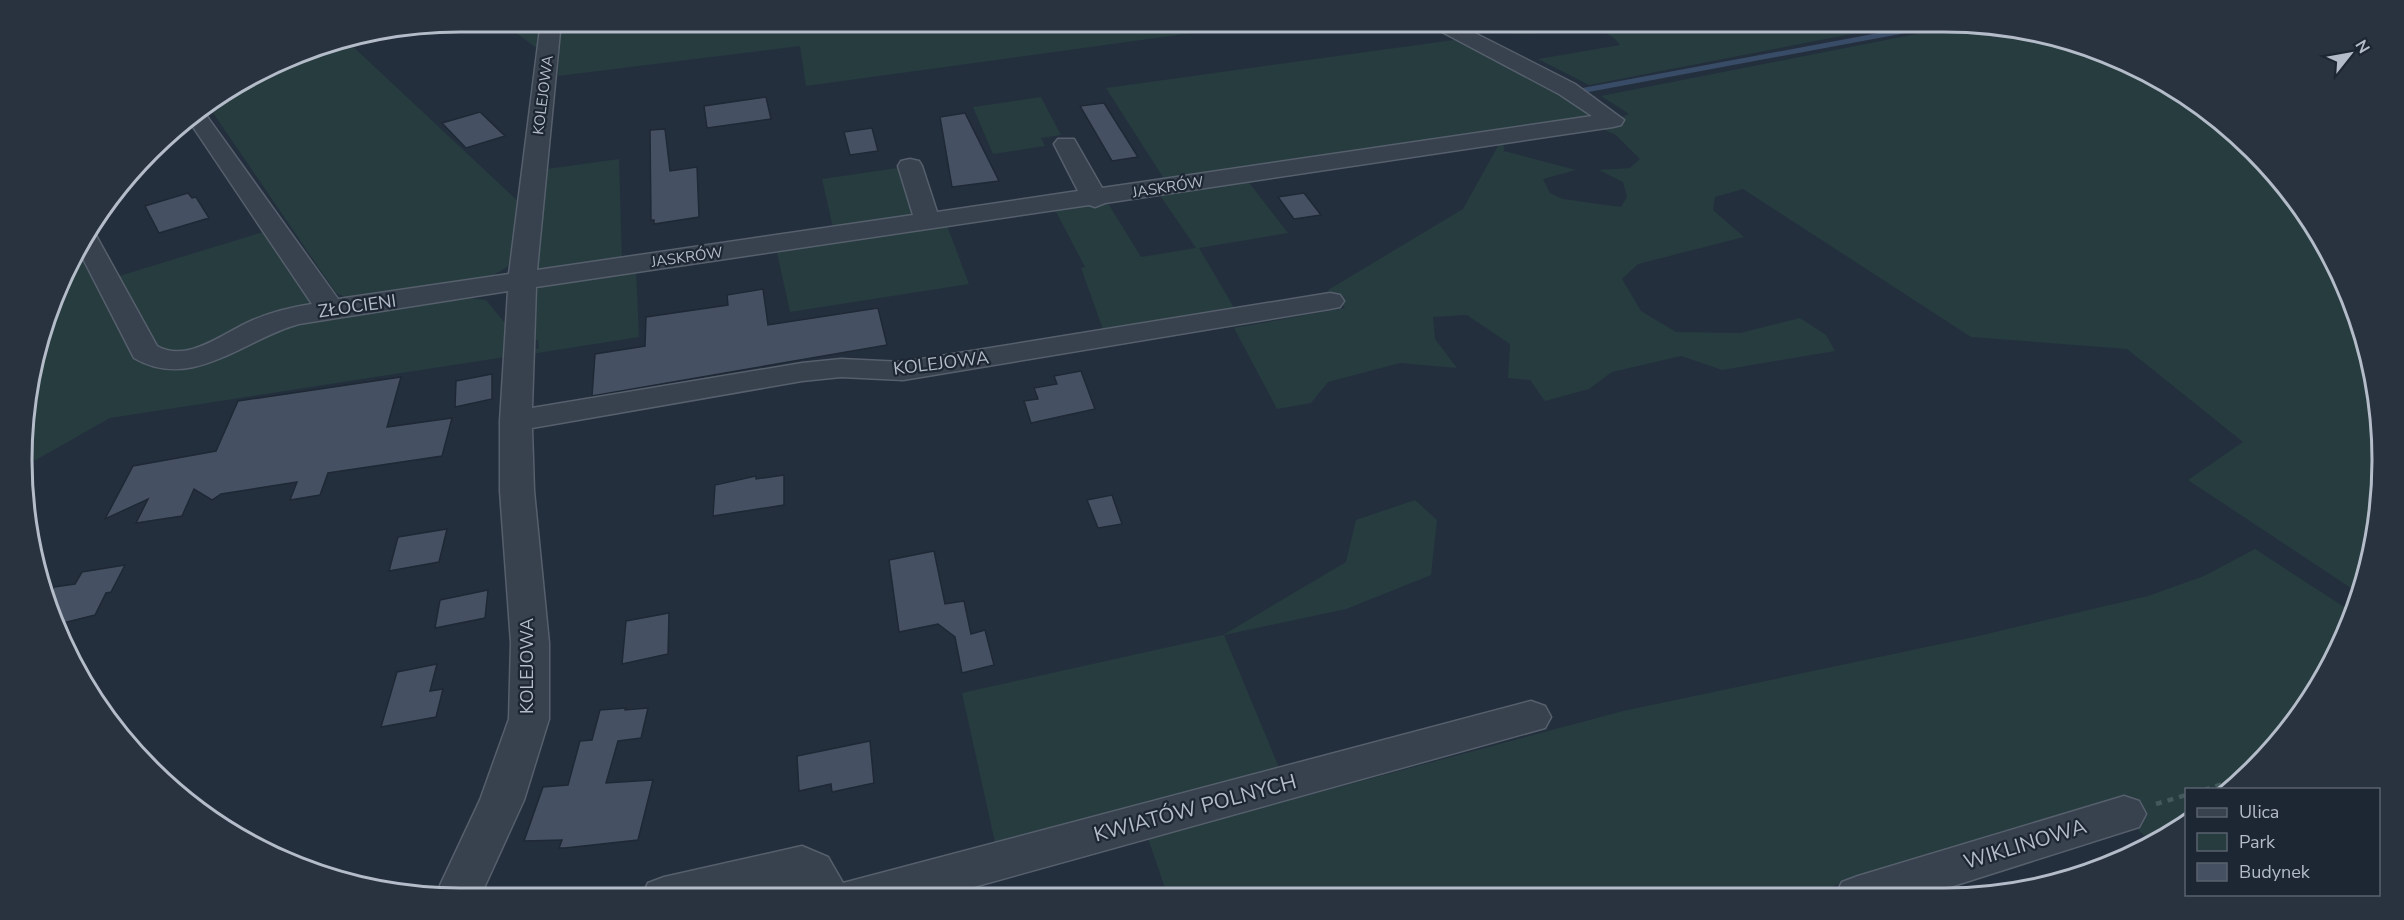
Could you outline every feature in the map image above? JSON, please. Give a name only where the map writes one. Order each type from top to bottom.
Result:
[{"type":"street","name":"KOLEJOWA","points":[[461,888],[502,800],[529,719],[530,643],[517,491],[516,421],[522,281],[550,32]]},
{"type":"street","name":"JASKRÓW","points":[[522,281],[1095,199],[1613,120],[1567,89],[1457,32]]},
{"type":"street","points":[[200,119],[330,309]]},
{"type":"street","points":[[1066,144],[1095,199]]},
{"type":"street","points":[[910,166],[928,222]]},
{"type":"street","name":"ZŁOCIENI","points":[[89,246],[145,352],[160,361],[200,357],[266,324],[330,309],[522,281]]},
{"type":"street","name":"KOLEJOWA","points":[[516,421],[801,372],[841,368],[903,371],[1330,301]]},
{"type":"street","name":"KWIATÓW POLNYCH","points":[[895,888],[1531,717]]},
{"type":"street","name":"WIKLINOWA","points":[[1884,888],[2124,814]]},
{"type":"street","points":[[707,888],[802,866],[812,869],[822,888]]},
{"type":"path","points":[[2207,788],[2227,782]]},
{"type":"green space","points":[[515,32],[540,32],[538,49]]},
{"type":"green space","points":[[560,32],[1199,32],[806,86],[800,46],[558,76]]},
{"type":"green space","points":[[1506,32],[1546,32],[1523,34]]},
{"type":"green space","points":[[1601,32],[1862,32],[1589,85],[1538,59],[1620,45],[1611,36]]},
{"type":"green space","points":[[1926,32],[1972,32],[2000,35],[2055,46],[2108,64],[2134,76],[2182,104],[2227,138],[2266,177],[2284,199],[2328,270],[2350,322],[2364,376],[2372,432],[2372,488],[2369,516],[2353,589],[2188,480],[2243,442],[2127,349],[1971,337],[1743,189],[1715,197],[1713,210],[1744,237],[1638,264],[1622,279],[1641,311],[1676,332],[1740,333],[1800,318],[1826,335],[1835,351],[1722,370],[1681,356],[1612,372],[1589,389],[1545,401],[1530,380],[1508,378],[1510,344],[1467,315],[1433,317],[1435,339],[1457,368],[1400,363],[1328,382],[1311,403],[1277,409],[1234,328],[1345,308],[1328,290],[1463,209],[1503,137],[1168,185],[1106,88],[1468,38],[1621,117],[1629,114],[1601,96]],"holes":[[[1589,123],[1616,135],[1640,159],[1630,168],[1599,170],[1623,182],[1627,197],[1621,207],[1563,199],[1550,193],[1543,179],[1576,170],[1504,151],[1503,137]]]},
{"type":"green space","points":[[352,45],[520,203],[508,266],[491,276],[472,284],[430,292],[345,297],[336,293],[212,111],[270,76],[322,54]]},
{"type":"green space","points":[[1041,97],[1061,135],[1041,138],[1045,146],[993,154],[973,107]]},
{"type":"green space","points":[[619,159],[622,262],[536,274],[547,169]]},
{"type":"green space","points":[[904,167],[918,217],[834,232],[822,179]]},
{"type":"green space","points":[[1247,180],[1288,233],[1199,248],[1236,311],[1104,332],[1081,268],[1085,267],[1054,208],[1086,205],[1106,200],[1141,257],[1196,248],[1159,194]]},
{"type":"green space","points":[[946,223],[969,284],[790,312],[776,248]]},
{"type":"green space","points":[[263,232],[314,307],[208,349],[160,354],[116,277]]},
{"type":"green space","points":[[84,256],[123,334],[150,364],[271,328],[462,297],[486,300],[505,323],[505,357],[110,418],[32,462],[35,404],[46,349],[64,296]]},
{"type":"green space","points":[[636,269],[639,337],[531,354],[531,351],[539,348],[538,340],[532,340],[532,290],[541,283]]},
{"type":"green space","points":[[1415,500],[1437,520],[1431,575],[1346,609],[1224,635],[1282,775],[996,847],[962,693],[1223,635],[1346,562],[1356,520]]},
{"type":"green space","points":[[2255,549],[2346,608],[2315,674],[2284,721],[2266,743],[2220,788],[2185,788],[2185,814],[2146,838],[2111,801],[1827,888],[1165,888],[1148,838],[1623,711],[1974,637],[2148,596],[2204,576]]},
{"type":"building","points":[[766,97],[771,119],[707,128],[704,106]]},
{"type":"building","points":[[1104,103],[1138,157],[1112,161],[1080,106]]},
{"type":"building","points":[[480,112],[505,136],[466,148],[442,123]]},
{"type":"building","points":[[965,113],[999,181],[952,187],[940,117]]},
{"type":"building","points":[[872,128],[878,151],[850,155],[844,132]]},
{"type":"building","points":[[665,129],[670,171],[697,167],[699,217],[654,224],[654,220],[651,220],[650,130]]},
{"type":"building","points":[[188,193],[192,198],[196,197],[209,218],[159,233],[145,206]]},
{"type":"building","points":[[1304,193],[1321,215],[1294,219],[1278,197]]},
{"type":"building","points":[[763,289],[768,325],[878,308],[887,345],[592,396],[595,354],[645,346],[646,317],[728,305],[727,295]]},
{"type":"building","points":[[1081,371],[1095,409],[1031,423],[1024,401],[1038,399],[1034,388],[1057,384],[1054,376]]},
{"type":"building","points":[[492,374],[492,399],[455,407],[456,381]]},
{"type":"building","points":[[401,377],[387,427],[452,418],[442,456],[328,473],[320,495],[290,500],[297,482],[221,494],[212,500],[194,489],[182,516],[136,523],[148,499],[105,519],[133,466],[216,451],[238,401]]},
{"type":"building","points":[[784,475],[784,505],[713,516],[715,485],[756,476],[756,479]]},
{"type":"building","points":[[1112,495],[1122,524],[1098,528],[1087,500]]},
{"type":"building","points":[[447,529],[439,562],[389,571],[398,537]]},
{"type":"building","points":[[934,551],[945,604],[964,601],[971,634],[985,630],[994,665],[962,673],[955,637],[938,624],[899,632],[889,560]]},
{"type":"building","points":[[125,565],[111,592],[106,593],[95,615],[64,623],[52,591],[54,587],[75,584],[82,572]]},
{"type":"building","points":[[488,590],[485,618],[435,628],[440,600]]},
{"type":"building","points":[[669,613],[668,654],[622,664],[626,621]]},
{"type":"building","points":[[437,664],[430,691],[443,689],[436,717],[381,727],[397,672]]},
{"type":"building","points":[[626,708],[625,710],[648,708],[641,738],[618,741],[606,783],[653,780],[638,840],[565,848],[559,848],[562,840],[524,841],[543,787],[568,785],[580,741],[592,740],[600,710]]},
{"type":"building","points":[[870,741],[874,783],[832,792],[831,784],[799,791],[797,756]]},
{"type":"waterway","points":[[1580,91],[1897,32]]}]
